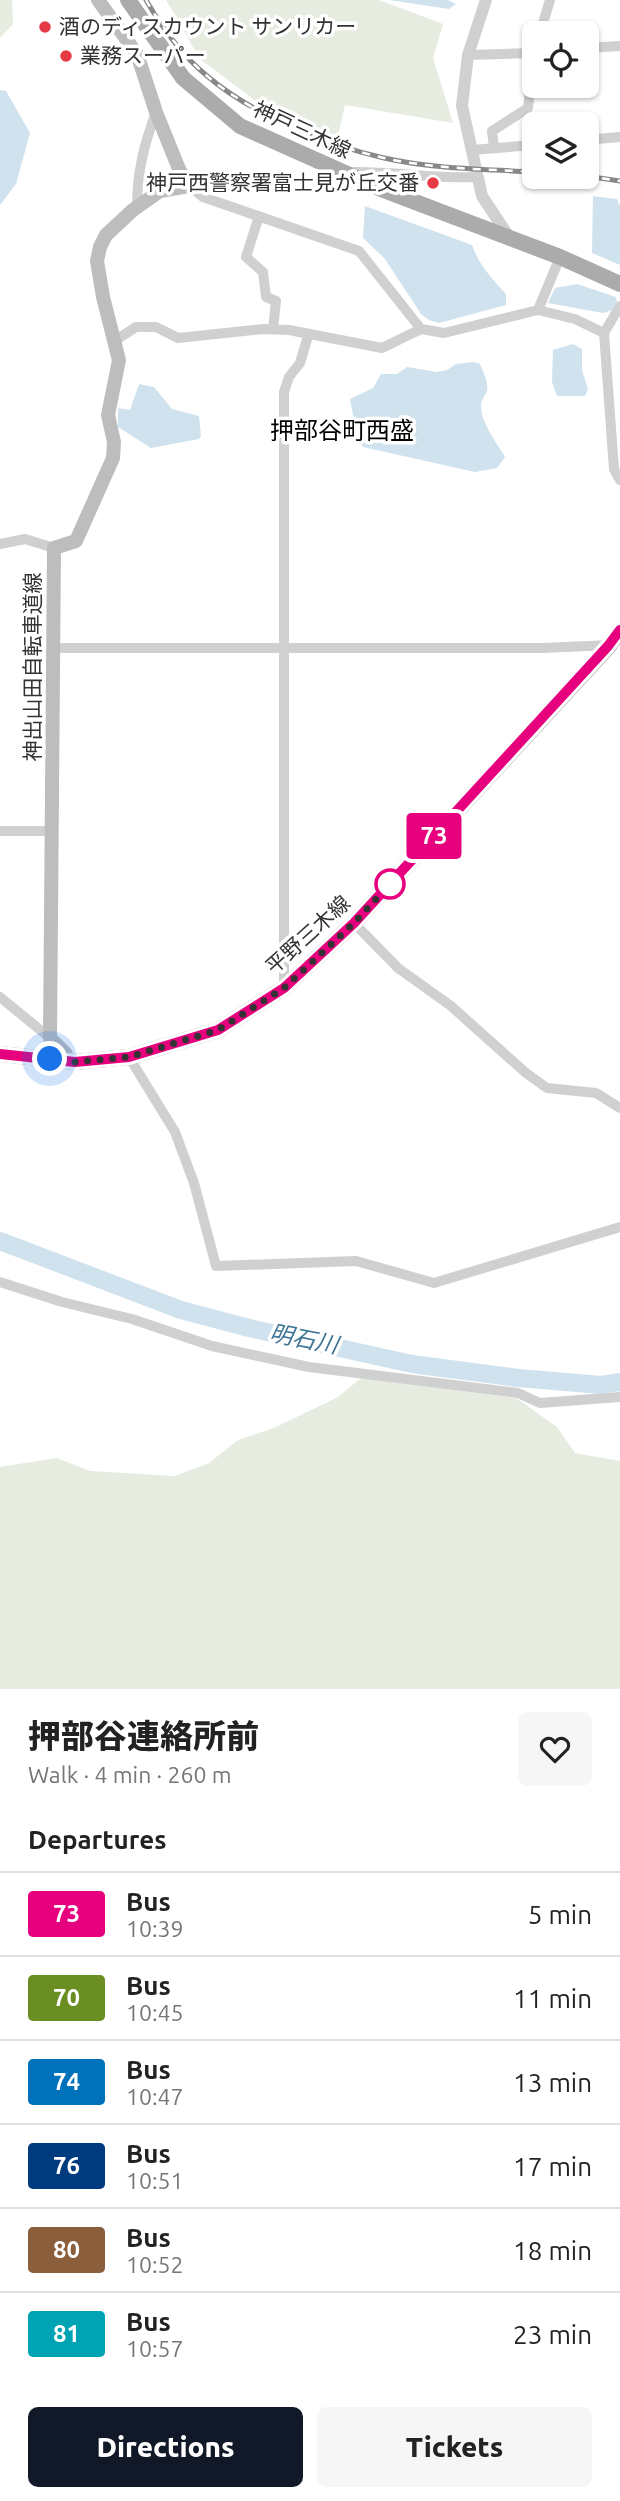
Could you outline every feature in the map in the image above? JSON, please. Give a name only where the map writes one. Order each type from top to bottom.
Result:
[{"type":"main road","points":[[98,0],[138,54],[178,169],[189,186]]},
{"type":"main road","name":"神戸三木線","points":[[128,0],[183,78],[240,125],[380,189],[560,257],[620,284]]},
{"type":"main road","name":"神出山田自転車道線","points":[[50,1038],[54,548],[76,541],[113,458],[114,442],[108,415],[119,360],[97,261],[106,235],[137,207],[160,191],[189,186]]},
{"type":"main road","name":"平野三木線","points":[[0,1054],[70,1058],[129,1057],[218,1030],[284,988],[354,923],[614,644],[620,630]]},
{"type":"main road","points":[[50,1038],[70,1058]]},
{"type":"street","points":[[486,0],[468,55],[462,106],[481,196],[509,237]]},
{"type":"street","points":[[544,21],[550,0]]},
{"type":"street","points":[[599,47],[620,46]]},
{"type":"street","points":[[468,55],[522,53]]},
{"type":"street","points":[[494,148],[492,131],[528,108],[529,98]]},
{"type":"street","points":[[137,207],[137,176],[143,147],[156,112]]},
{"type":"street","points":[[599,139],[620,137]]},
{"type":"street","points":[[472,150],[522,146]]},
{"type":"street","points":[[344,173],[374,172],[434,178],[477,177]]},
{"type":"street","points":[[189,186],[203,197],[359,251],[421,329]]},
{"type":"street","points":[[260,215],[246,257],[263,272],[265,297],[276,301],[273,329]]},
{"type":"street","points":[[538,310],[560,257]]},
{"type":"street","points":[[620,306],[604,333],[614,469],[620,480]]},
{"type":"street","points":[[116,340],[136,327],[156,327],[178,338],[273,329],[382,348],[421,329],[444,333],[538,310],[575,319],[604,333]]},
{"type":"street","points":[[284,988],[284,392],[289,377],[300,363],[308,335]]},
{"type":"street","points":[[608,369],[620,370]]},
{"type":"street","points":[[0,544],[25,539],[54,548]]},
{"type":"street","points":[[55,648],[284,649],[614,644]]},
{"type":"street","points":[[0,831],[53,831]]},
{"type":"street","points":[[354,923],[398,968],[451,1006],[526,1073],[547,1088],[596,1093],[620,1108]]},
{"type":"street","points":[[0,997],[50,1038]]},
{"type":"street","points":[[129,1057],[175,1132],[194,1183],[216,1266],[356,1261],[434,1283],[620,1227]]},
{"type":"street","points":[[0,1282],[62,1302],[132,1319],[212,1346],[309,1367],[518,1393],[540,1403],[620,1397]]},
{"type":"shaded area","points":[[0,0],[12,0],[13,24],[0,38]]},
{"type":"shaded area","points":[[166,0],[379,0],[443,24],[433,58],[453,123],[345,105],[337,140],[261,105],[200,59]]},
{"type":"shaded area","points":[[361,1378],[516,1398],[557,1427],[575,1453],[620,1461],[620,1689],[0,1689],[0,1467],[57,1458],[90,1471],[175,1476],[209,1463],[238,1440],[274,1428],[338,1397]]},
{"type":"water","points":[[389,0],[448,0],[456,4],[449,9]]},
{"type":"water","points":[[0,90],[6,91],[30,133],[16,184],[0,205]]},
{"type":"water","points":[[593,196],[617,199],[620,206],[620,265],[592,253]]},
{"type":"water","points":[[365,206],[472,245],[482,265],[506,294],[506,305],[439,323],[429,320],[421,314],[385,259],[363,238]]},
{"type":"water","points":[[577,284],[616,297],[617,302],[612,310],[603,313],[548,303],[555,288]]},
{"type":"water","points":[[573,344],[582,349],[582,370],[588,389],[585,396],[557,396],[552,382],[553,350]]},
{"type":"water","points":[[456,364],[480,364],[487,384],[481,404],[484,419],[505,457],[497,468],[475,472],[363,447],[357,435],[350,399],[373,388],[381,374],[397,374],[407,367],[437,372]]},
{"type":"water","points":[[139,384],[154,387],[172,409],[199,416],[199,439],[151,448],[118,427],[118,408],[130,410]]},
{"type":"waterway","name":"明石川","points":[[0,1241],[181,1310],[249,1328],[412,1364],[518,1378],[601,1385],[620,1382]]},
{"type":"railway","points":[[146,0],[173,40],[206,75],[245,103],[290,126],[338,145],[402,162],[522,171]]},
{"type":"railway","points":[[599,178],[620,181]]},
{"type":"bus line","name":"73","points":[[0,1054],[75,1062],[129,1057],[218,1030],[284,988],[354,923],[620,630]]},
{"type":"place","name":"酒のディスカウント サンリカー","points":[[45,27]]},
{"type":"place","name":"業務スーパー","points":[[66,56]]},
{"type":"place","name":"神戸西警察署富士見が丘交番","points":[[433,183]]},
{"type":"district","name":"押部谷町西盛","points":[[342,431]]},
{"type":"route","points":[[50,1059],[75,1062],[129,1057],[218,1030],[284,988],[354,923],[390,884]]}]
